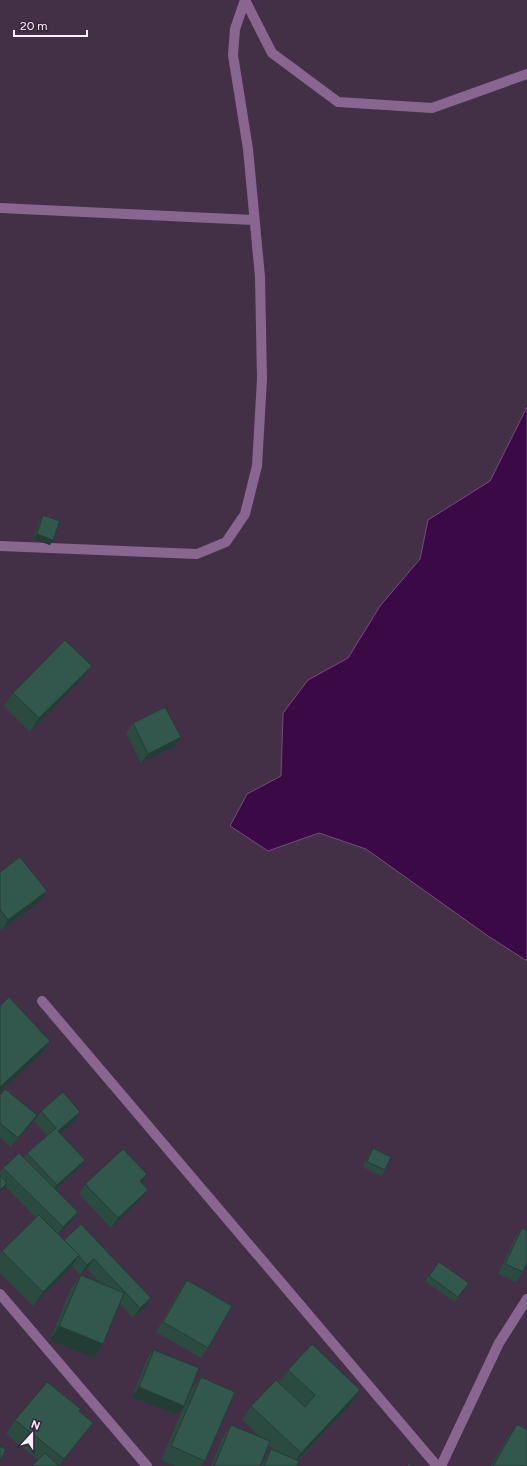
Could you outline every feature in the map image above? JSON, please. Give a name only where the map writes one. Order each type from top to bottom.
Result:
[{"type":"street","points":[[245,0],[272,53],[338,102],[432,108],[527,74]]},
{"type":"street","points":[[0,546],[197,554],[226,542],[245,514],[257,466],[262,379],[260,277],[248,149],[233,55],[235,29],[245,0]]},
{"type":"street","points":[[0,208],[254,220]]},
{"type":"street","points":[[42,1001],[437,1466]]},
{"type":"street","points":[[0,1294],[147,1466]]},
{"type":"street","points":[[441,1466],[499,1343],[527,1299]]},
{"type":"shaded area","points":[[527,407],[527,961],[488,936],[366,849],[319,833],[268,851],[230,826],[247,794],[281,776],[283,713],[308,680],[348,658],[380,606],[420,559],[428,520],[490,481]]},
{"type":"building","points":[[43,515],[60,521],[53,540],[37,534]]},
{"type":"building","points":[[65,640],[92,666],[39,718],[13,693]]},
{"type":"building","points":[[165,707],[181,737],[148,754],[133,723]]},
{"type":"building","points":[[20,857],[47,891],[8,920],[0,909],[0,872]]},
{"type":"building","points":[[9,997],[50,1041],[0,1087],[0,1006]]},
{"type":"building","points":[[5,1089],[37,1115],[18,1138],[0,1123],[0,1095]]},
{"type":"building","points":[[63,1092],[80,1112],[58,1131],[85,1160],[57,1185],[27,1153],[56,1128],[41,1111]]},
{"type":"building","points":[[373,1148],[391,1157],[385,1170],[367,1162]]},
{"type":"building","points":[[123,1149],[147,1174],[140,1181],[148,1190],[118,1218],[85,1184]]},
{"type":"building","points":[[19,1153],[78,1212],[63,1227],[3,1168]]},
{"type":"building","points":[[0,1175],[7,1183],[0,1190]]},
{"type":"building","points":[[39,1215],[79,1255],[43,1292],[2,1251]]},
{"type":"building","points":[[81,1224],[151,1298],[140,1308],[94,1259],[87,1265],[64,1240]]},
{"type":"building","points":[[522,1228],[527,1231],[527,1263],[523,1272],[505,1264]]},
{"type":"building","points":[[439,1262],[469,1283],[458,1297],[429,1276]]},
{"type":"building","points":[[81,1275],[124,1293],[103,1344],[59,1326]]},
{"type":"building","points":[[187,1280],[232,1306],[208,1348],[163,1322]]},
{"type":"building","points":[[312,1344],[360,1390],[301,1453],[251,1406],[276,1380],[305,1407],[315,1395],[288,1370]]},
{"type":"building","points":[[154,1350],[199,1368],[184,1406],[139,1387]]},
{"type":"building","points":[[201,1377],[235,1392],[205,1461],[171,1446]]},
{"type":"building","points":[[47,1382],[81,1409],[79,1411],[93,1423],[64,1459],[15,1420]]},
{"type":"building","points":[[517,1424],[527,1430],[527,1466],[493,1466]]},
{"type":"building","points":[[231,1425],[270,1441],[260,1466],[214,1466]]},
{"type":"building","points":[[0,1446],[6,1449],[0,1461]]},
{"type":"building","points":[[271,1449],[299,1461],[297,1466],[264,1466]]},
{"type":"building","points":[[45,1453],[59,1466],[32,1466]]},
{"type":"building","points":[[408,1463],[415,1466],[407,1466]]}]
